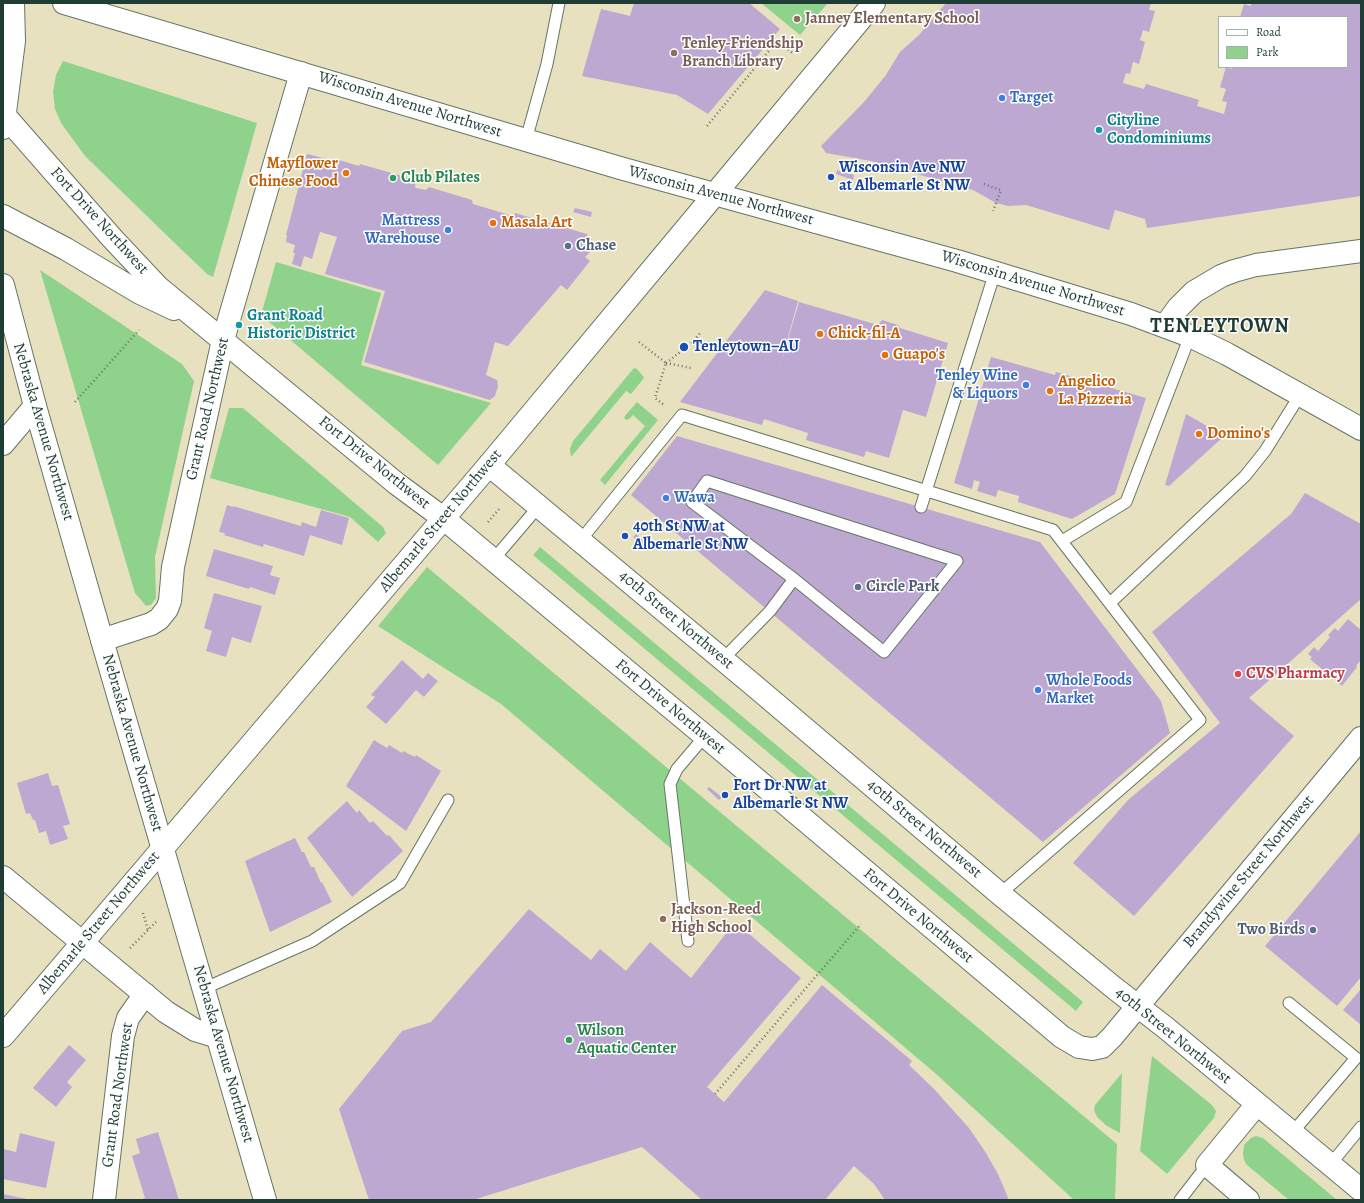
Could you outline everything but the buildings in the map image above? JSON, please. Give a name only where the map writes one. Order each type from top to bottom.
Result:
[{"type":"street","points":[[4,122],[7,65],[14,41],[13,3]]},
{"type":"street","name":"Wisconsin Avenue Northwest","points":[[64,3],[620,168],[769,208],[994,272],[1131,314],[1190,336],[1227,354],[1361,430]]},
{"type":"street","name":"Albemarle Street Northwest","points":[[3,1036],[489,465],[874,3]]},
{"type":"street","name":"Grant Road Northwest","points":[[102,640],[151,624],[159,619],[167,609],[170,601],[174,560],[223,340],[301,73]]},
{"type":"street","name":"Fort Drive Northwest","points":[[4,122],[158,287],[397,484],[443,518],[705,736],[1062,1037],[1079,1047],[1092,1049],[1102,1047],[1138,1005]]},
{"type":"street","name":"Fort Drive Northwest","points":[[3,216],[66,249],[140,293],[199,320]]},
{"type":"street","points":[[1165,326],[1178,308],[1194,292],[1228,273],[1256,266],[1361,251]]},
{"type":"street","name":"Nebraska Avenue Northwest","points":[[3,285],[35,406],[102,640],[265,1200]]},
{"type":"street","points":[[3,444],[35,406]]},
{"type":"street","name":"40th Street Northwest","points":[[489,465],[723,659],[1000,894],[1113,987],[1138,1005],[1361,1190]]},
{"type":"street","name":"Brandywine Street Northwest","points":[[1138,1005],[1361,738]]},
{"type":"street","points":[[3,877],[166,1012],[185,1024],[206,1034],[218,1037]]},
{"type":"street","name":"Grant Road Northwest","points":[[104,1200],[123,1036],[128,1018],[145,994]]},
{"type":"street","points":[[1248,1200],[1207,1165],[1257,1104]]},
{"type":"lane","points":[[526,140],[547,64],[559,3]]},
{"type":"lane","points":[[921,507],[994,272]]},
{"type":"lane","points":[[1062,541],[1126,502],[1190,336]]},
{"type":"lane","points":[[1110,603],[1245,476],[1265,451],[1300,395]]},
{"type":"lane","points":[[580,541],[682,415],[1054,530],[1200,720],[1000,894]]},
{"type":"lane","points":[[706,481],[957,561],[884,652],[794,580],[692,502],[706,481]]},
{"type":"lane","points":[[493,560],[539,506]]},
{"type":"lane","points":[[723,659],[770,611],[794,580]]},
{"type":"lane","points":[[688,941],[670,784],[677,769],[705,736]]},
{"type":"lane","points":[[203,989],[312,940],[400,883],[448,800]]},
{"type":"lane","points":[[1289,1003],[1356,1058],[1292,1133]]},
{"type":"lane","points":[[1330,1165],[1361,1127]]},
{"type":"lane","points":[[1180,1200],[1207,1165]]},
{"type":"path","points":[[707,126],[777,41],[794,54]]},
{"type":"path","points":[[984,184],[1001,190],[993,211]]},
{"type":"path","points":[[75,402],[139,330]]},
{"type":"path","points":[[680,418],[655,398],[666,363],[693,342],[700,334]]},
{"type":"path","points":[[639,342],[666,363],[691,368]]},
{"type":"path","points":[[486,524],[503,504]]},
{"type":"path","points":[[142,912],[148,930]]},
{"type":"path","points":[[127,952],[156,921]]},
{"type":"path","points":[[715,1094],[861,924]]},
{"type":"green space","name":"Janney Elementary School","points":[[761,3],[828,3],[800,35]]},
{"type":"green space","points":[[63,61],[257,123],[213,277],[207,274],[85,156],[61,123],[55,109],[53,92],[56,75]]},
{"type":"green space","points":[[276,262],[381,293],[361,365],[491,403],[438,465],[261,315]]},
{"type":"green space","points":[[40,270],[182,364],[194,381],[155,557],[156,598],[151,605],[146,606],[135,593]]},
{"type":"green space","points":[[634,368],[637,369],[644,378],[631,394],[626,391],[571,457],[570,449],[573,441]]},
{"type":"green space","points":[[637,402],[658,420],[605,485],[600,480],[645,426],[633,415],[626,420],[624,417]]},
{"type":"green space","points":[[229,408],[243,408],[383,527],[386,533],[378,542],[350,517],[210,478]]},
{"type":"green space","points":[[540,547],[1083,1002],[1076,1011],[533,555]]},
{"type":"green space","points":[[427,567],[1117,1144],[1115,1200],[1074,1200],[935,1073],[501,704],[378,626]]},
{"type":"green space","points":[[1152,1056],[1212,1105],[1216,1111],[1214,1118],[1167,1174],[1140,1151]]},
{"type":"green space","points":[[1122,1073],[1120,1133],[1107,1126],[1097,1117],[1094,1110],[1095,1105]]},
{"type":"green space","points":[[1256,1136],[1263,1138],[1337,1200],[1289,1200],[1247,1165],[1244,1160],[1244,1145],[1251,1138]]},
{"type":"place","name":"Janney Elementary School","points":[[797,19]]},
{"type":"place","name":"Tenley-Friendship Branch Library","points":[[674,53]]},
{"type":"place","name":"Target","points":[[1002,98]]},
{"type":"place","name":"Cityline Condominiums","points":[[1099,130]]},
{"type":"place","name":"Mayflower Chinese Food","points":[[346,173]]},
{"type":"place","name":"Wisconsin Ave NW at Albemarle St NW","points":[[831,177]]},
{"type":"place","name":"Club Pilates","points":[[393,178]]},
{"type":"place","name":"Masala Art","points":[[493,223]]},
{"type":"place","name":"Mattress Warehouse","points":[[448,230]]},
{"type":"place","name":"Chase","points":[[568,246]]},
{"type":"place","name":"Grant Road Historic District","points":[[239,325]]},
{"type":"place","name":"Chick-fil-A","points":[[820,334]]},
{"type":"place","name":"Tenleytown–AU","points":[[684,347]]},
{"type":"place","name":"Guapo's","points":[[885,355]]},
{"type":"place","name":"Tenley Wine & Liquors","points":[[1026,385]]},
{"type":"place","name":"Angelico La Pizzeria","points":[[1050,391]]},
{"type":"place","name":"Domino's","points":[[1199,434]]},
{"type":"place","name":"Wawa","points":[[666,498]]},
{"type":"place","name":"40th St NW at Albemarle St NW","points":[[625,536]]},
{"type":"place","name":"Circle Park","points":[[858,587]]},
{"type":"place","name":"CVS Pharmacy","points":[[1238,674]]},
{"type":"place","name":"Whole Foods Market","points":[[1038,690]]},
{"type":"place","name":"Fort Dr NW at Albemarle St NW","points":[[725,795]]},
{"type":"place","name":"Jackson-Reed High School","points":[[663,919]]},
{"type":"place","name":"Two Birds","points":[[1313,930]]},
{"type":"place","name":"Wilson Aquatic Center","points":[[569,1040]]},
{"type":"district","name":"TENLEYTOWN","points":[[1220,327]]}]
